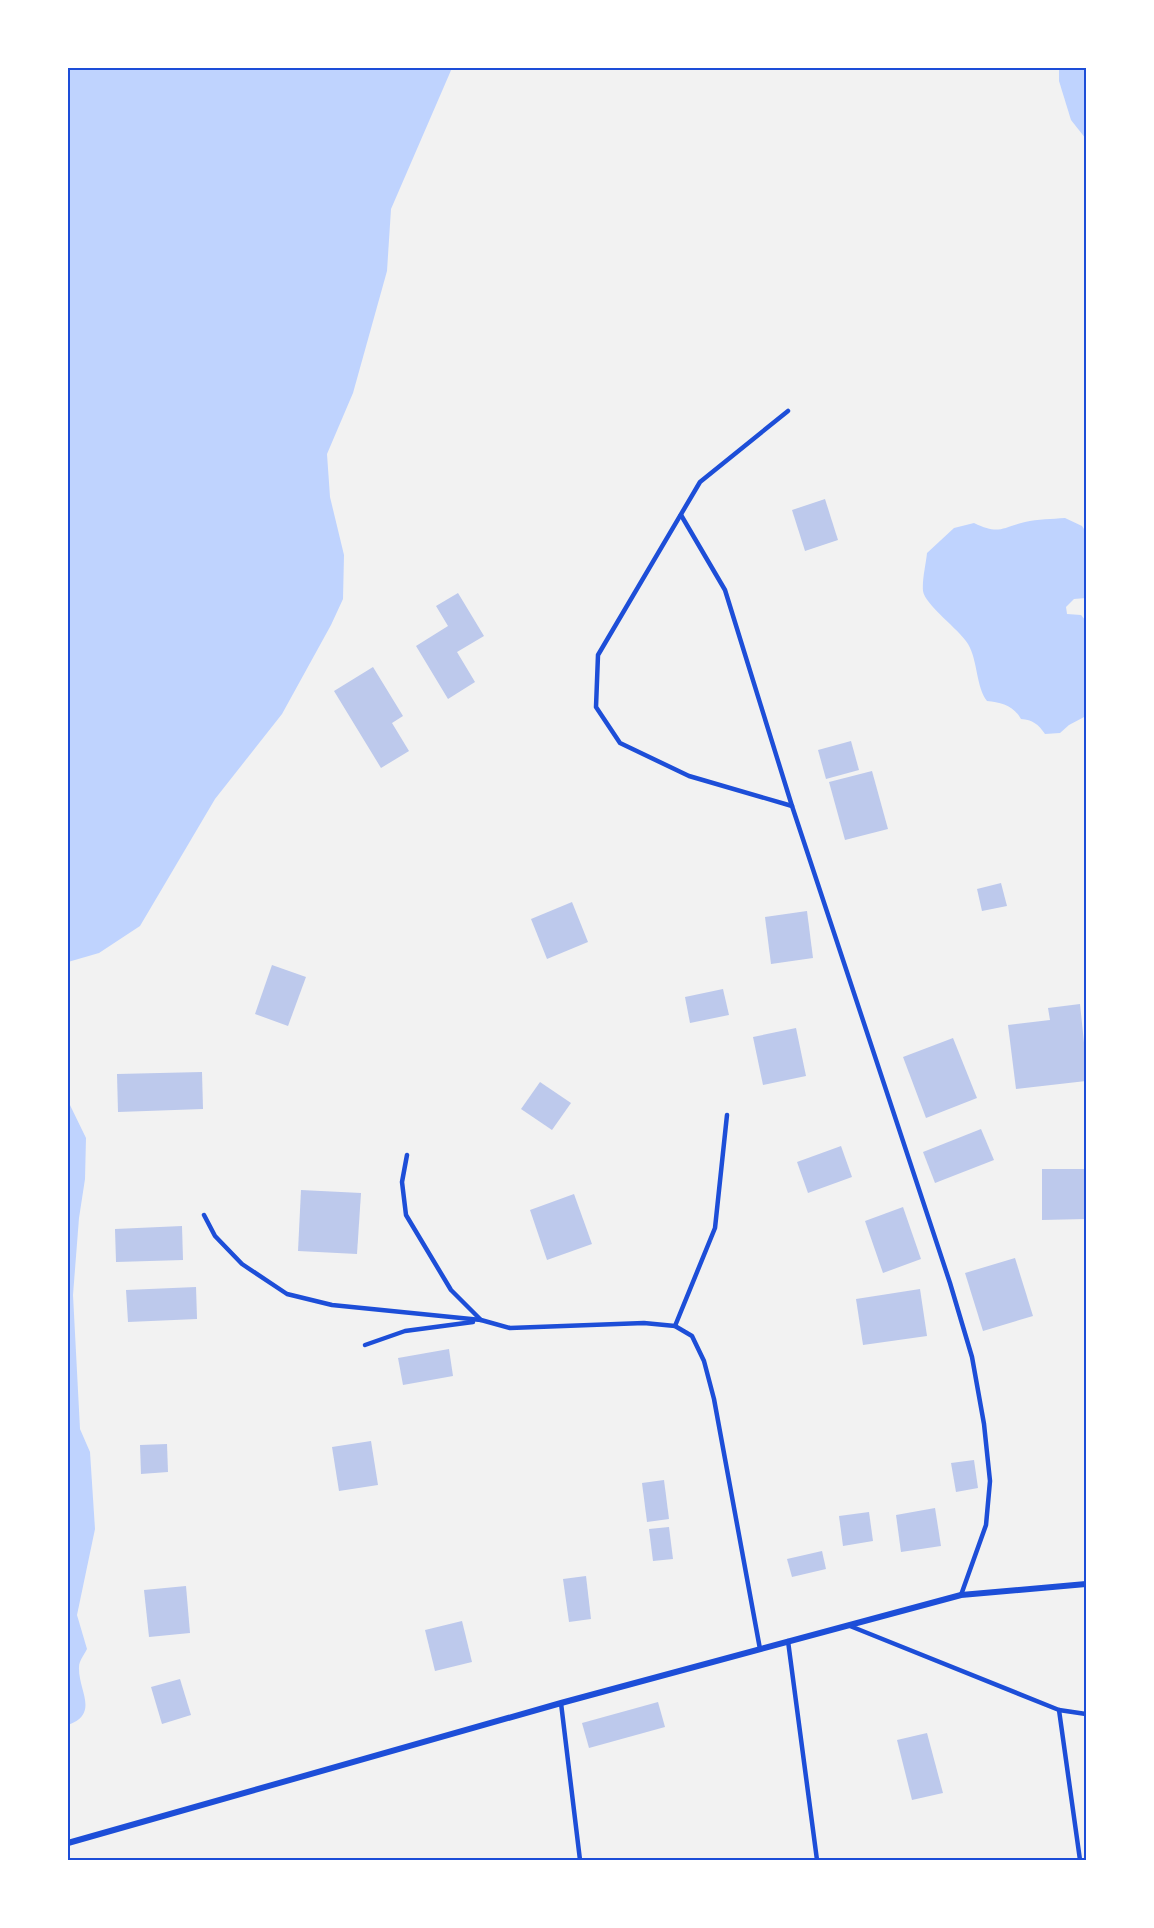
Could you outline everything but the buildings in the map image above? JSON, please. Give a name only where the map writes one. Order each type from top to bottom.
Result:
[{"type":"street","points":[[68,1843],[561,1703],[848,1625],[962,1596],[1086,1584]]},
{"type":"lane","points":[[788,411],[700,482],[598,655],[596,707],[620,743],[689,776],[792,806]]},
{"type":"lane","points":[[681,515],[725,590],[792,806],[950,1283],[972,1357],[984,1424],[990,1481],[986,1525],[962,1596]]},
{"type":"lane","points":[[675,1326],[715,1228],[727,1115]]},
{"type":"lane","points":[[407,1155],[402,1182],[406,1215],[451,1290],[481,1320]]},
{"type":"lane","points":[[204,1215],[215,1236],[242,1264],[287,1294],[332,1305],[481,1320],[510,1328],[644,1323],[675,1326],[692,1336],[704,1361],[714,1399],[760,1649]]},
{"type":"lane","points":[[365,1345],[405,1331],[481,1320]]},
{"type":"lane","points":[[848,1625],[1059,1710],[1086,1714]]},
{"type":"lane","points":[[788,1641],[818,1860]]},
{"type":"lane","points":[[561,1703],[580,1860]]},
{"type":"lane","points":[[1059,1710],[1080,1860]]},
{"type":"water","points":[[68,68],[452,68],[391,209],[387,271],[353,393],[327,454],[330,497],[344,555],[343,599],[282,714],[215,799],[140,926],[99,953],[68,962]]},
{"type":"water","points":[[1059,68],[1086,68],[1086,139],[1071,120],[1059,81]]},
{"type":"water","points":[[1065,518],[1082,526],[1086,532],[1086,598],[1074,599],[1066,607],[1067,614],[1081,615],[1086,621],[1086,716],[1060,733],[1045,734],[1035,723],[1021,719],[1011,708],[987,701],[981,689],[974,658],[968,644],[925,597],[923,582],[927,553],[954,528],[974,523],[995,530],[1030,521]]},
{"type":"water","points":[[68,1101],[86,1138],[85,1179],[79,1218],[73,1295],[80,1429],[90,1452],[95,1529],[77,1615],[87,1649],[79,1667],[85,1708],[78,1720],[68,1725]]}]
